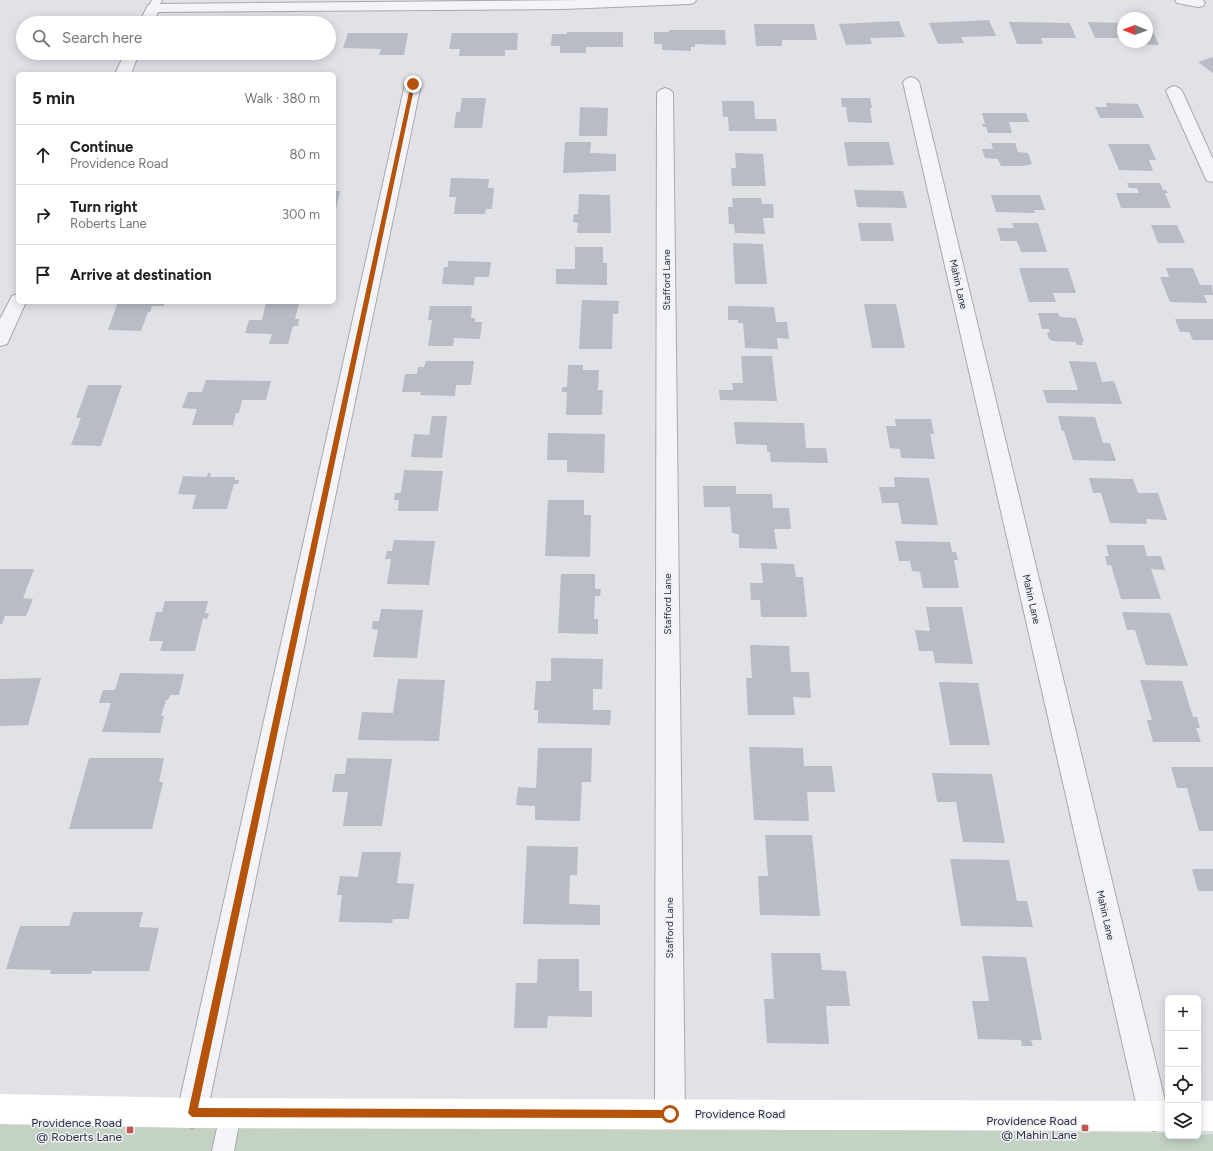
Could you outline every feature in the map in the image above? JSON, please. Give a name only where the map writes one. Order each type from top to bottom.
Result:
[{"type":"street","points":[[149,16],[155,4],[563,6],[689,0]]},
{"type":"street","points":[[1182,0],[1198,3]]},
{"type":"street","points":[[124,72],[129,60]]},
{"type":"street","name":"Mahin Lane","points":[[911,82],[1161,1116]]},
{"type":"street","points":[[192,1113],[413,84]]},
{"type":"street","points":[[1174,91],[1213,177]]},
{"type":"street","name":"Stafford Lane","points":[[664,93],[670,1114]]},
{"type":"street","points":[[0,339],[16,304]]},
{"type":"street","name":"Providence Road","points":[[0,1110],[192,1113],[1161,1116]]},
{"type":"street","points":[[1201,1116],[1213,1116]]},
{"type":"lane","points":[[223,1151],[230,1113]]},
{"type":"green space","points":[[0,1111],[1165,1133],[1165,1139],[1201,1139],[1201,1135],[1213,1134],[1213,1151],[0,1151]]},
{"type":"building","points":[[989,20],[996,36],[961,37],[964,43],[938,44],[929,23]]},
{"type":"building","points":[[899,21],[905,37],[870,38],[872,44],[846,45],[839,24]]},
{"type":"building","points":[[1009,22],[1070,23],[1076,38],[1041,38],[1043,44],[1017,44]]},
{"type":"building","points":[[1088,22],[1117,23],[1117,38],[1095,38]]},
{"type":"building","points":[[754,24],[814,24],[817,40],[782,40],[782,46],[756,46]]},
{"type":"building","points":[[669,30],[725,30],[726,45],[695,44],[695,47],[691,47],[691,51],[662,50],[662,44],[654,44],[654,32],[669,32]]},
{"type":"building","points":[[567,32],[623,32],[623,47],[586,47],[586,53],[560,53],[560,46],[551,46],[552,34],[567,34]]},
{"type":"building","points":[[1153,32],[1159,45],[1153,45]]},
{"type":"building","points":[[348,33],[408,33],[404,55],[379,55],[381,49],[343,48]]},
{"type":"building","points":[[452,33],[518,33],[517,50],[505,50],[505,56],[459,56],[460,49],[449,49]]},
{"type":"building","points":[[1213,57],[1213,73],[1198,62]]},
{"type":"building","points":[[462,98],[486,98],[482,128],[454,128],[456,112],[460,112]]},
{"type":"building","points":[[841,98],[870,98],[872,123],[848,122],[846,107],[842,107]]},
{"type":"building","points":[[722,101],[754,101],[755,119],[776,119],[777,131],[729,131],[728,117],[723,117]]},
{"type":"building","points":[[1106,103],[1138,104],[1144,118],[1100,118],[1095,107],[1107,107]]},
{"type":"building","points":[[580,107],[608,108],[607,136],[579,136]]},
{"type":"building","points":[[982,113],[1026,113],[1029,122],[1009,122],[1012,133],[988,133],[986,127],[983,127],[982,124],[985,124]]},
{"type":"building","points":[[565,142],[591,142],[590,153],[616,154],[616,171],[563,173]]},
{"type":"building","points":[[844,142],[889,142],[894,165],[848,166]]},
{"type":"building","points":[[991,143],[1015,143],[1018,152],[1028,153],[1032,164],[1023,166],[1001,166],[998,159],[985,158],[982,149],[993,149]]},
{"type":"building","points":[[1108,144],[1149,144],[1156,160],[1149,160],[1153,171],[1119,170]]},
{"type":"building","points":[[735,153],[763,154],[766,186],[732,186],[731,168],[736,168]]},
{"type":"building","points":[[451,178],[489,179],[488,188],[494,188],[492,209],[486,209],[485,214],[454,214],[456,197],[449,197]]},
{"type":"building","points":[[1127,183],[1160,183],[1163,190],[1166,190],[1168,193],[1165,193],[1171,208],[1121,208],[1116,193],[1139,193],[1137,188],[1129,188]]},
{"type":"building","points":[[854,190],[903,191],[907,208],[857,207]]},
{"type":"building","points":[[336,191],[340,191],[336,210]]},
{"type":"building","points":[[579,194],[610,195],[611,233],[577,233],[578,223],[573,222],[574,214],[578,214]]},
{"type":"building","points":[[991,195],[1040,195],[1045,210],[1034,210],[1035,213],[996,212]]},
{"type":"building","points":[[732,198],[761,198],[762,204],[773,204],[774,218],[763,218],[765,234],[735,233],[734,224],[729,224],[728,207],[733,207]]},
{"type":"building","points":[[858,223],[891,223],[894,241],[861,241]]},
{"type":"building","points":[[1012,223],[1038,223],[1047,252],[1021,252],[1017,241],[1001,241],[997,228],[1014,228]]},
{"type":"building","points":[[1151,225],[1177,225],[1185,243],[1158,243]]},
{"type":"building","points":[[733,243],[763,244],[767,284],[735,284]]},
{"type":"building","points":[[575,247],[603,247],[603,263],[607,263],[607,285],[556,284],[556,269],[575,269]]},
{"type":"building","points":[[448,261],[491,262],[489,277],[475,277],[474,285],[442,284],[444,267],[448,267]]},
{"type":"building","points":[[1019,268],[1068,268],[1076,293],[1053,293],[1056,302],[1029,302]]},
{"type":"building","points":[[1166,268],[1193,268],[1200,285],[1212,285],[1213,295],[1204,295],[1207,303],[1170,302],[1160,277],[1169,277]]},
{"type":"building","points":[[582,300],[619,301],[618,314],[613,314],[612,349],[579,349]]},
{"type":"building","points":[[117,304],[164,304],[164,306],[150,306],[152,307],[150,312],[148,312],[141,331],[108,330]]},
{"type":"building","points":[[266,304],[299,304],[295,319],[299,319],[298,326],[293,326],[288,344],[269,344],[272,334],[245,333],[249,320],[262,320]]},
{"type":"building","points":[[864,304],[896,304],[905,348],[872,348]]},
{"type":"building","points":[[430,306],[472,306],[471,318],[475,318],[475,322],[482,322],[480,339],[454,338],[453,346],[428,346],[432,320],[428,320]]},
{"type":"building","points":[[728,306],[774,307],[776,322],[787,322],[789,339],[777,338],[778,349],[745,348],[743,323],[738,323],[738,320],[728,320]]},
{"type":"building","points":[[1038,313],[1058,313],[1060,317],[1076,318],[1084,342],[1082,342],[1083,345],[1077,345],[1076,342],[1053,341],[1049,339],[1047,333],[1050,331],[1049,329],[1042,329]]},
{"type":"building","points":[[1175,319],[1213,319],[1213,340],[1193,340],[1189,332],[1180,332]]},
{"type":"building","points":[[741,356],[772,356],[777,401],[720,400],[719,390],[733,390],[732,383],[743,383]]},
{"type":"building","points":[[426,361],[474,361],[471,385],[456,385],[455,396],[420,395],[421,392],[402,392],[405,374],[417,374],[418,367],[424,367]]},
{"type":"building","points":[[1069,361],[1096,362],[1102,382],[1114,381],[1122,404],[1047,403],[1043,390],[1078,390]]},
{"type":"building","points":[[568,365],[583,365],[583,370],[599,370],[598,390],[603,390],[602,415],[566,415],[567,392],[562,392],[562,387],[567,387]]},
{"type":"building","points":[[206,380],[271,381],[266,400],[242,400],[239,413],[236,413],[233,425],[192,425],[197,409],[182,408],[188,392],[202,392]]},
{"type":"building","points":[[88,385],[122,385],[101,446],[71,445],[81,418],[76,418]]},
{"type":"building","points":[[432,416],[447,416],[442,458],[411,457],[414,434],[429,435]]},
{"type":"building","points":[[1058,416],[1095,417],[1103,443],[1110,443],[1116,461],[1073,460]]},
{"type":"building","points":[[895,419],[931,419],[934,434],[930,434],[935,459],[901,458],[900,449],[890,448],[886,426],[896,426]]},
{"type":"building","points":[[734,422],[804,423],[806,448],[826,448],[828,463],[771,462],[770,452],[767,452],[767,445],[736,444]]},
{"type":"building","points":[[548,433],[605,434],[604,473],[567,472],[567,460],[547,460]]},
{"type":"building","points":[[404,470],[443,471],[438,511],[398,511],[399,500],[394,500],[395,493],[401,493]]},
{"type":"building","points":[[208,473],[211,473],[210,477],[235,477],[235,480],[239,480],[238,484],[234,484],[227,509],[192,509],[196,495],[178,494],[183,476],[207,477]]},
{"type":"building","points":[[894,477],[929,478],[938,525],[902,524],[898,503],[882,503],[879,487],[895,487]]},
{"type":"building","points":[[1089,478],[1133,479],[1138,493],[1158,493],[1167,520],[1146,519],[1147,524],[1110,523],[1101,493],[1093,493]]},
{"type":"building","points":[[703,486],[736,486],[736,494],[772,494],[773,508],[789,508],[791,529],[774,529],[777,549],[739,548],[739,534],[732,533],[730,507],[704,507]]},
{"type":"building","points":[[548,500],[584,500],[584,515],[591,515],[590,557],[545,556]]},
{"type":"building","points":[[394,540],[435,541],[429,585],[387,584],[391,559],[385,559],[387,551],[392,551]]},
{"type":"building","points":[[895,541],[950,542],[952,552],[956,552],[958,560],[954,560],[959,588],[923,588],[920,572],[912,571],[910,561],[899,561]]},
{"type":"building","points":[[1106,545],[1144,545],[1147,556],[1161,556],[1165,570],[1151,569],[1161,599],[1121,599],[1111,565],[1107,565],[1105,556],[1109,556]]},
{"type":"building","points":[[761,563],[794,564],[796,577],[803,577],[807,617],[761,617],[760,600],[751,600],[750,583],[763,583]]},
{"type":"building","points":[[0,569],[34,569],[23,598],[33,599],[26,616],[5,616],[2,624],[0,624]]},
{"type":"building","points":[[561,574],[595,574],[595,589],[601,589],[600,596],[595,596],[594,619],[598,619],[598,634],[558,633]]},
{"type":"building","points":[[165,601],[208,601],[205,613],[209,613],[207,619],[203,618],[195,651],[160,651],[163,641],[149,641],[156,612],[162,612]]},
{"type":"building","points":[[926,607],[962,607],[973,664],[935,663],[933,651],[919,651],[915,630],[930,631]]},
{"type":"building","points":[[381,609],[423,610],[417,658],[373,657],[378,630],[372,629],[373,621],[379,621]]},
{"type":"building","points":[[1122,612],[1170,613],[1188,666],[1146,665],[1135,630],[1127,630]]},
{"type":"building","points":[[750,645],[789,646],[791,672],[809,672],[811,698],[793,697],[795,715],[748,715],[746,678],[752,678]]},
{"type":"building","points":[[551,658],[603,659],[602,689],[593,689],[593,710],[611,710],[610,725],[538,723],[538,711],[540,710],[534,710],[536,681],[551,681]]},
{"type":"building","points":[[120,673],[184,674],[179,695],[170,695],[168,700],[166,700],[161,716],[164,716],[160,733],[102,732],[111,703],[99,703],[103,690],[115,690]]},
{"type":"building","points":[[41,678],[28,725],[0,726],[0,679]]},
{"type":"building","points":[[398,679],[445,680],[439,741],[358,740],[362,712],[393,713]]},
{"type":"building","points":[[1140,680],[1182,681],[1193,717],[1197,717],[1200,728],[1196,728],[1201,742],[1153,742],[1147,720],[1152,720]]},
{"type":"building","points":[[939,682],[978,683],[990,745],[950,745]]},
{"type":"building","points":[[749,747],[803,748],[804,766],[832,766],[835,792],[807,792],[809,821],[754,820]]},
{"type":"building","points":[[538,748],[592,748],[591,782],[582,782],[580,821],[535,820],[535,806],[516,805],[518,787],[536,788]]},
{"type":"building","points":[[89,758],[164,758],[159,782],[163,782],[152,829],[69,829]]},
{"type":"building","points":[[347,758],[392,759],[382,826],[343,826],[348,792],[332,792],[335,774],[345,774]]},
{"type":"building","points":[[1171,767],[1213,767],[1213,831],[1199,831],[1187,788],[1177,788]]},
{"type":"building","points":[[932,773],[992,774],[1005,843],[963,842],[956,802],[937,802]]},
{"type":"building","points":[[765,835],[812,835],[820,916],[760,915],[758,876],[768,876]]},
{"type":"building","points":[[527,846],[578,847],[577,875],[570,875],[569,904],[600,905],[600,925],[523,924]]},
{"type":"building","points":[[362,852],[401,852],[397,883],[414,884],[409,919],[393,919],[392,923],[339,922],[342,895],[337,895],[340,876],[358,877]]},
{"type":"building","points":[[950,859],[1009,860],[1017,901],[1027,901],[1033,927],[961,926]]},
{"type":"building","points":[[1192,869],[1213,869],[1213,891],[1198,891]]},
{"type":"building","points":[[73,912],[143,912],[139,927],[159,928],[149,971],[92,971],[91,974],[50,974],[51,970],[6,969],[20,926],[69,926]]},
{"type":"building","points":[[771,953],[820,953],[822,970],[846,971],[850,1006],[826,1006],[829,1044],[767,1043],[764,999],[774,999]]},
{"type":"building","points":[[982,956],[1026,957],[1042,1040],[1031,1040],[1033,1046],[1022,1046],[1021,1040],[978,1039],[972,1001],[989,1001]]},
{"type":"building","points":[[538,959],[579,959],[579,991],[592,991],[592,1017],[548,1016],[547,1028],[514,1028],[516,983],[537,983]]},
{"type":"place","name":"Providence Road @ Mahin Lane","points":[[1085,1128]]},
{"type":"place","name":"Providence Road @ Roberts Lane","points":[[130,1130]]},
{"type":"route","points":[[413,84],[192,1113],[670,1114]]}]
